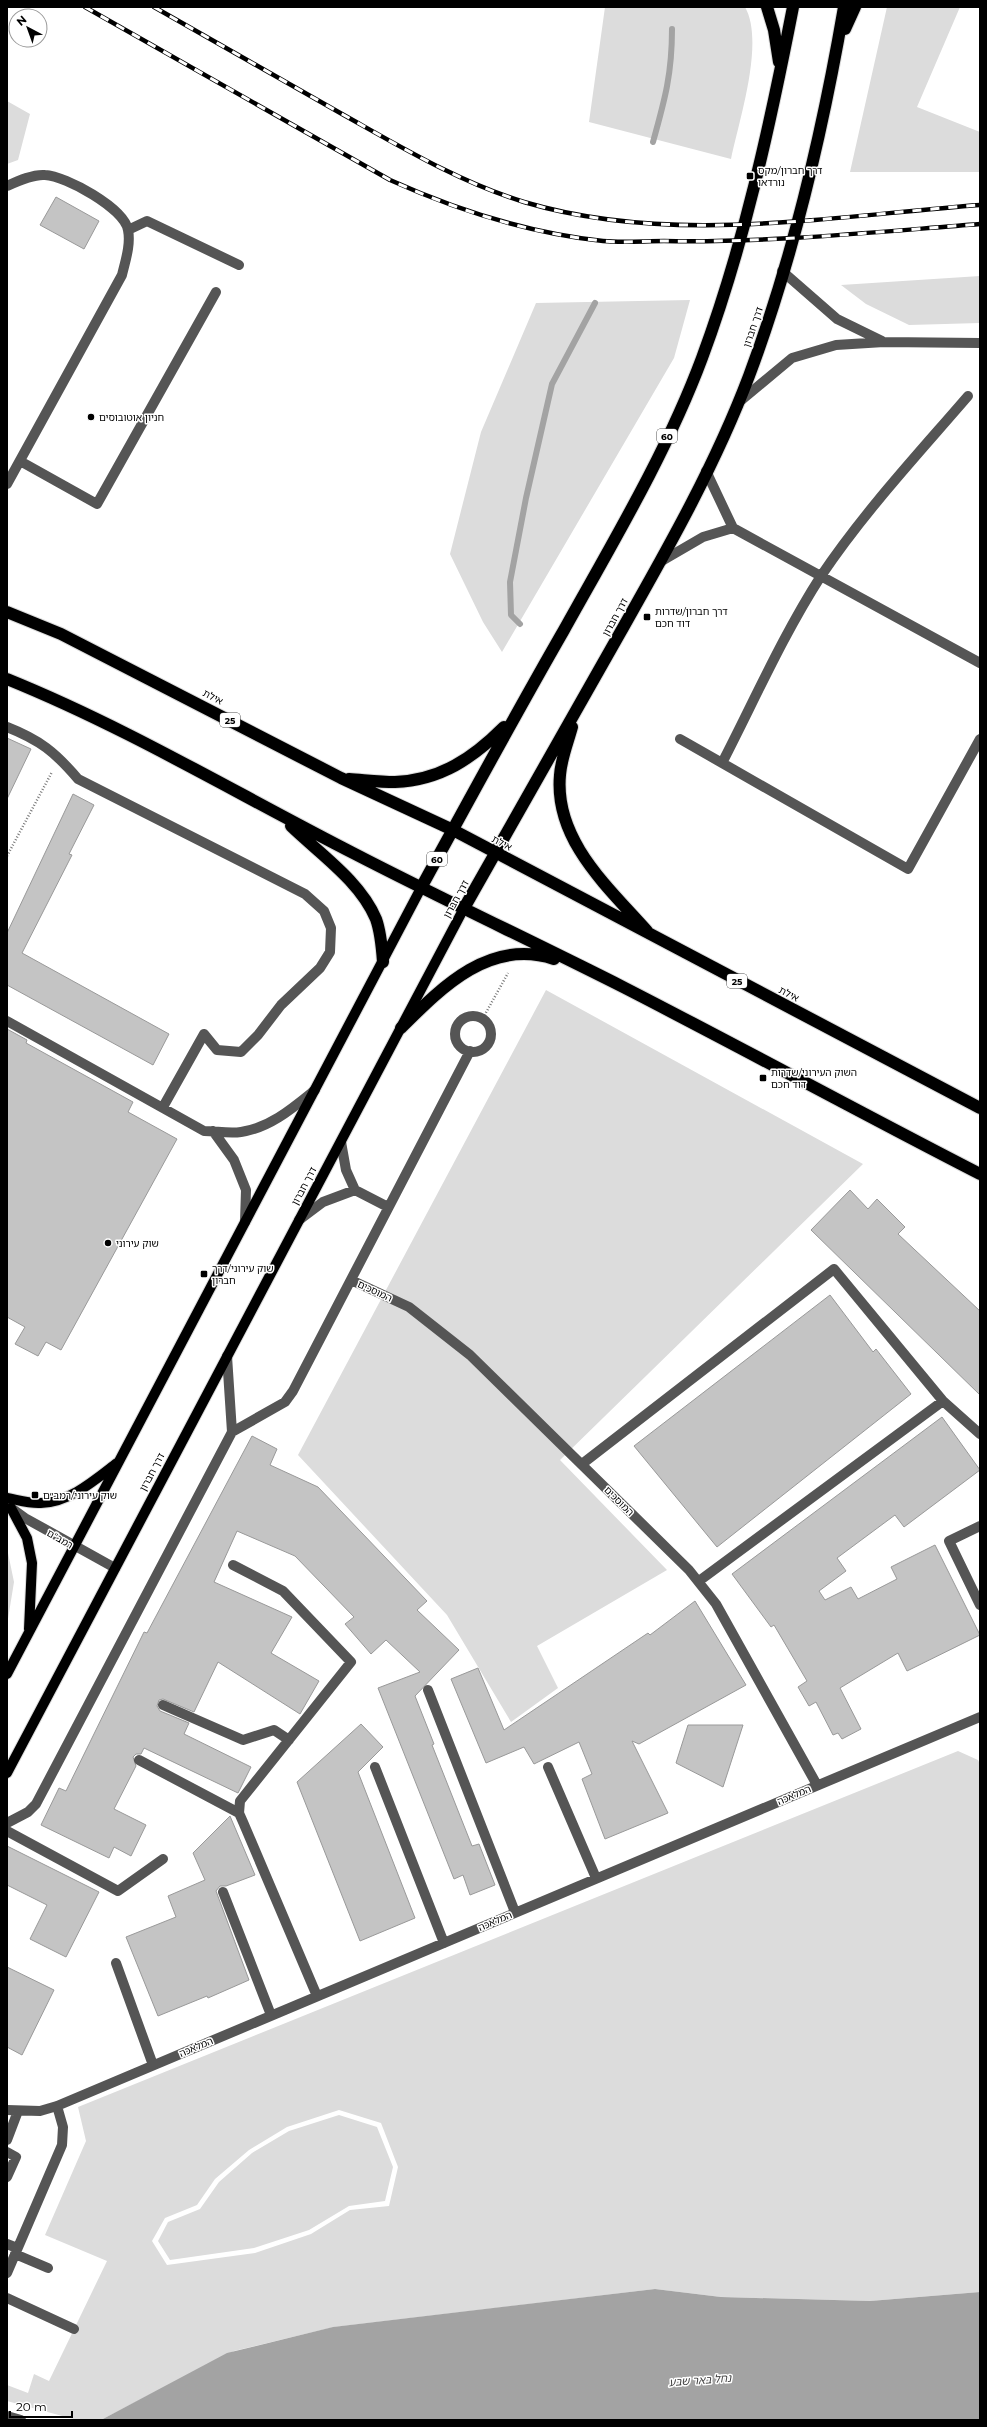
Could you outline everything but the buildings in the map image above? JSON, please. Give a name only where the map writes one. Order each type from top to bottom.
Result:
[{"type":"highway","points":[[767,7],[774,30],[780,70]]},
{"type":"highway","name":"60","points":[[421,888],[516,714],[628,517],[701,360],[724,294],[751,196],[793,7]]},
{"type":"highway","name":"דרך חברון","points":[[463,910],[660,562],[706,471],[748,378],[782,272],[821,127],[844,7]]},
{"type":"highway","points":[[838,44],[855,7]]},
{"type":"highway","name":"אילת","points":[[7,612],[61,634],[146,676],[342,778],[452,830],[980,1108]]},
{"type":"highway","points":[[7,680],[58,700],[176,758],[279,816],[463,910],[584,968],[980,1174]]},
{"type":"highway","points":[[575,712],[560,775],[562,804],[571,836],[588,864],[652,936]]},
{"type":"highway","points":[[342,778],[395,782],[429,776],[460,764],[482,749],[516,714]]},
{"type":"highway","points":[[279,816],[353,885],[368,904],[377,921],[381,940],[383,962]]},
{"type":"highway","points":[[401,1028],[449,982],[478,964],[510,954],[518,954],[546,956],[584,968]]},
{"type":"main road","points":[[7,1674],[421,888]]},
{"type":"main road","name":"דרך חברון","points":[[7,1773],[463,910]]},
{"type":"main road","points":[[7,1498],[41,1504],[65,1497],[90,1483],[120,1461]]},
{"type":"main road","points":[[9,1506],[27,1538],[32,1563],[29,1633]]},
{"type":"street","points":[[7,186],[20,180],[45,175],[73,183],[104,202],[124,220],[128,230],[128,247],[122,276],[7,484]]},
{"type":"street","points":[[7,194],[20,180]]},
{"type":"street","points":[[128,230],[147,220],[239,265]]},
{"type":"street","points":[[782,272],[837,319],[884,342]]},
{"type":"street","points":[[20,461],[98,504],[216,292]]},
{"type":"street","points":[[736,404],[792,358],[836,345],[884,342],[980,343]]},
{"type":"street","points":[[722,764],[790,630],[821,576],[885,491],[968,396]]},
{"type":"street","points":[[706,471],[734,528],[980,664]]},
{"type":"street","points":[[660,562],[703,537],[734,528]]},
{"type":"street","points":[[7,726],[34,738],[59,757],[78,779],[305,894],[324,911],[331,928],[330,952],[320,968],[281,1005],[258,1036],[240,1052],[217,1050],[204,1034],[163,1107]]},
{"type":"street","points":[[680,739],[908,869],[980,739]]},
{"type":"street","points":[[471,1016],[483,1018],[491,1028],[490,1040],[482,1050],[470,1052],[457,1042],[456,1029],[465,1018],[471,1016]]},
{"type":"street","points":[[7,1021],[204,1131],[241,1132],[257,1126],[285,1115],[316,1088]]},
{"type":"street","points":[[232,1432],[285,1402],[293,1391],[470,1052]]},
{"type":"street","points":[[212,1131],[234,1160],[246,1190],[245,1222]]},
{"type":"street","points":[[341,1142],[346,1170],[355,1190],[388,1207]]},
{"type":"street","points":[[299,1220],[323,1202],[355,1190]]},
{"type":"street","points":[[582,1464],[834,1269],[943,1401],[980,1434]]},
{"type":"street","name":"המוסכים","points":[[351,1280],[409,1307],[433,1324],[470,1355],[699,1581],[716,1604],[817,1786]]},
{"type":"street","points":[[7,1823],[28,1812],[36,1804],[232,1432],[227,1356]]},
{"type":"street","points":[[699,1581],[943,1401]]},
{"type":"street","name":"רמב\"ם","points":[[9,1506],[74,1547],[115,1568]]},
{"type":"street","points":[[980,1526],[949,1541],[980,1605]]},
{"type":"street","points":[[234,1565],[283,1590],[351,1662],[240,1800],[239,1813],[317,1996]]},
{"type":"street","points":[[428,1690],[515,1912]]},
{"type":"street","points":[[163,1705],[243,1740],[274,1730],[288,1740]]},
{"type":"street","name":"המלאכה","points":[[7,2110],[40,2111],[57,2106],[980,1717]]},
{"type":"street","points":[[139,1760],[239,1813]]},
{"type":"street","points":[[375,1767],[444,1942]]},
{"type":"street","points":[[548,1767],[596,1878]]},
{"type":"street","points":[[7,1831],[118,1891],[163,1859]]},
{"type":"street","points":[[223,1892],[271,2015]]},
{"type":"street","points":[[116,1963],[153,2065]]},
{"type":"street","points":[[7,2273],[62,2145],[63,2127],[57,2106]]},
{"type":"street","points":[[7,2140],[18,2111]]},
{"type":"street","points":[[7,2152],[16,2157],[7,2177]]},
{"type":"street","points":[[7,2244],[16,2251],[48,2268]]},
{"type":"street","points":[[7,2298],[74,2329]]},
{"type":"street","points":[[7,2416],[21,2420]]},
{"type":"path","points":[[7,856],[59,757]]},
{"type":"path","points":[[483,1018],[518,954]]},
{"type":"shaded area","points":[[605,7],[745,7],[750,22],[752,40],[751,60],[744,103],[731,159],[589,122]]},
{"type":"shaded area","points":[[887,7],[960,7],[917,107],[980,132],[980,172],[850,172]]},
{"type":"shaded area","points":[[7,101],[30,114],[18,160],[7,164]]},
{"type":"shaded area","points":[[980,276],[980,323],[909,325],[866,304],[841,285]]},
{"type":"shaded area","points":[[690,300],[674,358],[502,652],[483,622],[450,554],[481,432],[536,303]]},
{"type":"shaded area","points":[[546,990],[863,1164],[560,1460],[667,1570],[537,1646],[558,1688],[511,1722],[447,1615],[298,1455]]},
{"type":"shaded area","points":[[7,1548],[14,1582],[7,1625]]},
{"type":"shaded area","points":[[958,1751],[978,1760],[980,1764],[980,2292],[870,2301],[721,2297],[655,2289],[334,2327],[234,2351],[101,2420],[77,2420],[7,2401],[7,2385],[28,2393],[34,2374],[49,2381],[107,2261],[45,2235],[86,2141],[78,2107]],"holes":[[[339,2110],[381,2123],[398,2167],[389,2206],[350,2210],[311,2234],[255,2253],[167,2265],[152,2241],[165,2218],[197,2205],[215,2179],[249,2150],[287,2127]]]},
{"type":"shaded area","points":[[339,2115],[377,2127],[393,2167],[385,2201],[349,2206],[309,2230],[254,2248],[170,2260],[158,2241],[168,2222],[200,2209],[219,2182],[252,2153],[289,2131]]},
{"type":"water","name":"נחל באר שבע","points":[[655,2289],[721,2297],[870,2301],[980,2292],[980,2420],[101,2420],[227,2353],[333,2327]]},
{"type":"waterway","points":[[653,142],[667,86],[671,60],[672,29]]},
{"type":"waterway","points":[[520,624],[511,615],[510,582],[526,498],[552,384],[595,303]]},
{"type":"railway","points":[[85,7],[390,180],[468,211],[521,226],[575,237],[603,241],[626,242],[782,239],[980,224]]},
{"type":"railway","points":[[154,7],[431,163],[476,184],[524,202],[580,215],[637,223],[694,225],[751,224],[809,220],[980,205]]},
{"type":"place","name":"דרך חברון/מקס נורדאו","points":[[750,176]]},
{"type":"place","name":"חניון אוטובוסים","points":[[91,417]]},
{"type":"place","name":"דרך חברון/שדרות דוד חכם","points":[[647,617]]},
{"type":"place","name":"השוק העירוני/שדרות דוד חכם","points":[[763,1078]]},
{"type":"place","name":"שוק עירוני","points":[[108,1243]]},
{"type":"place","name":"שוק עירוני/דרך חברון","points":[[204,1274]]},
{"type":"place","name":"שוק עירוני/רמב״ם","points":[[35,1495]]}]
